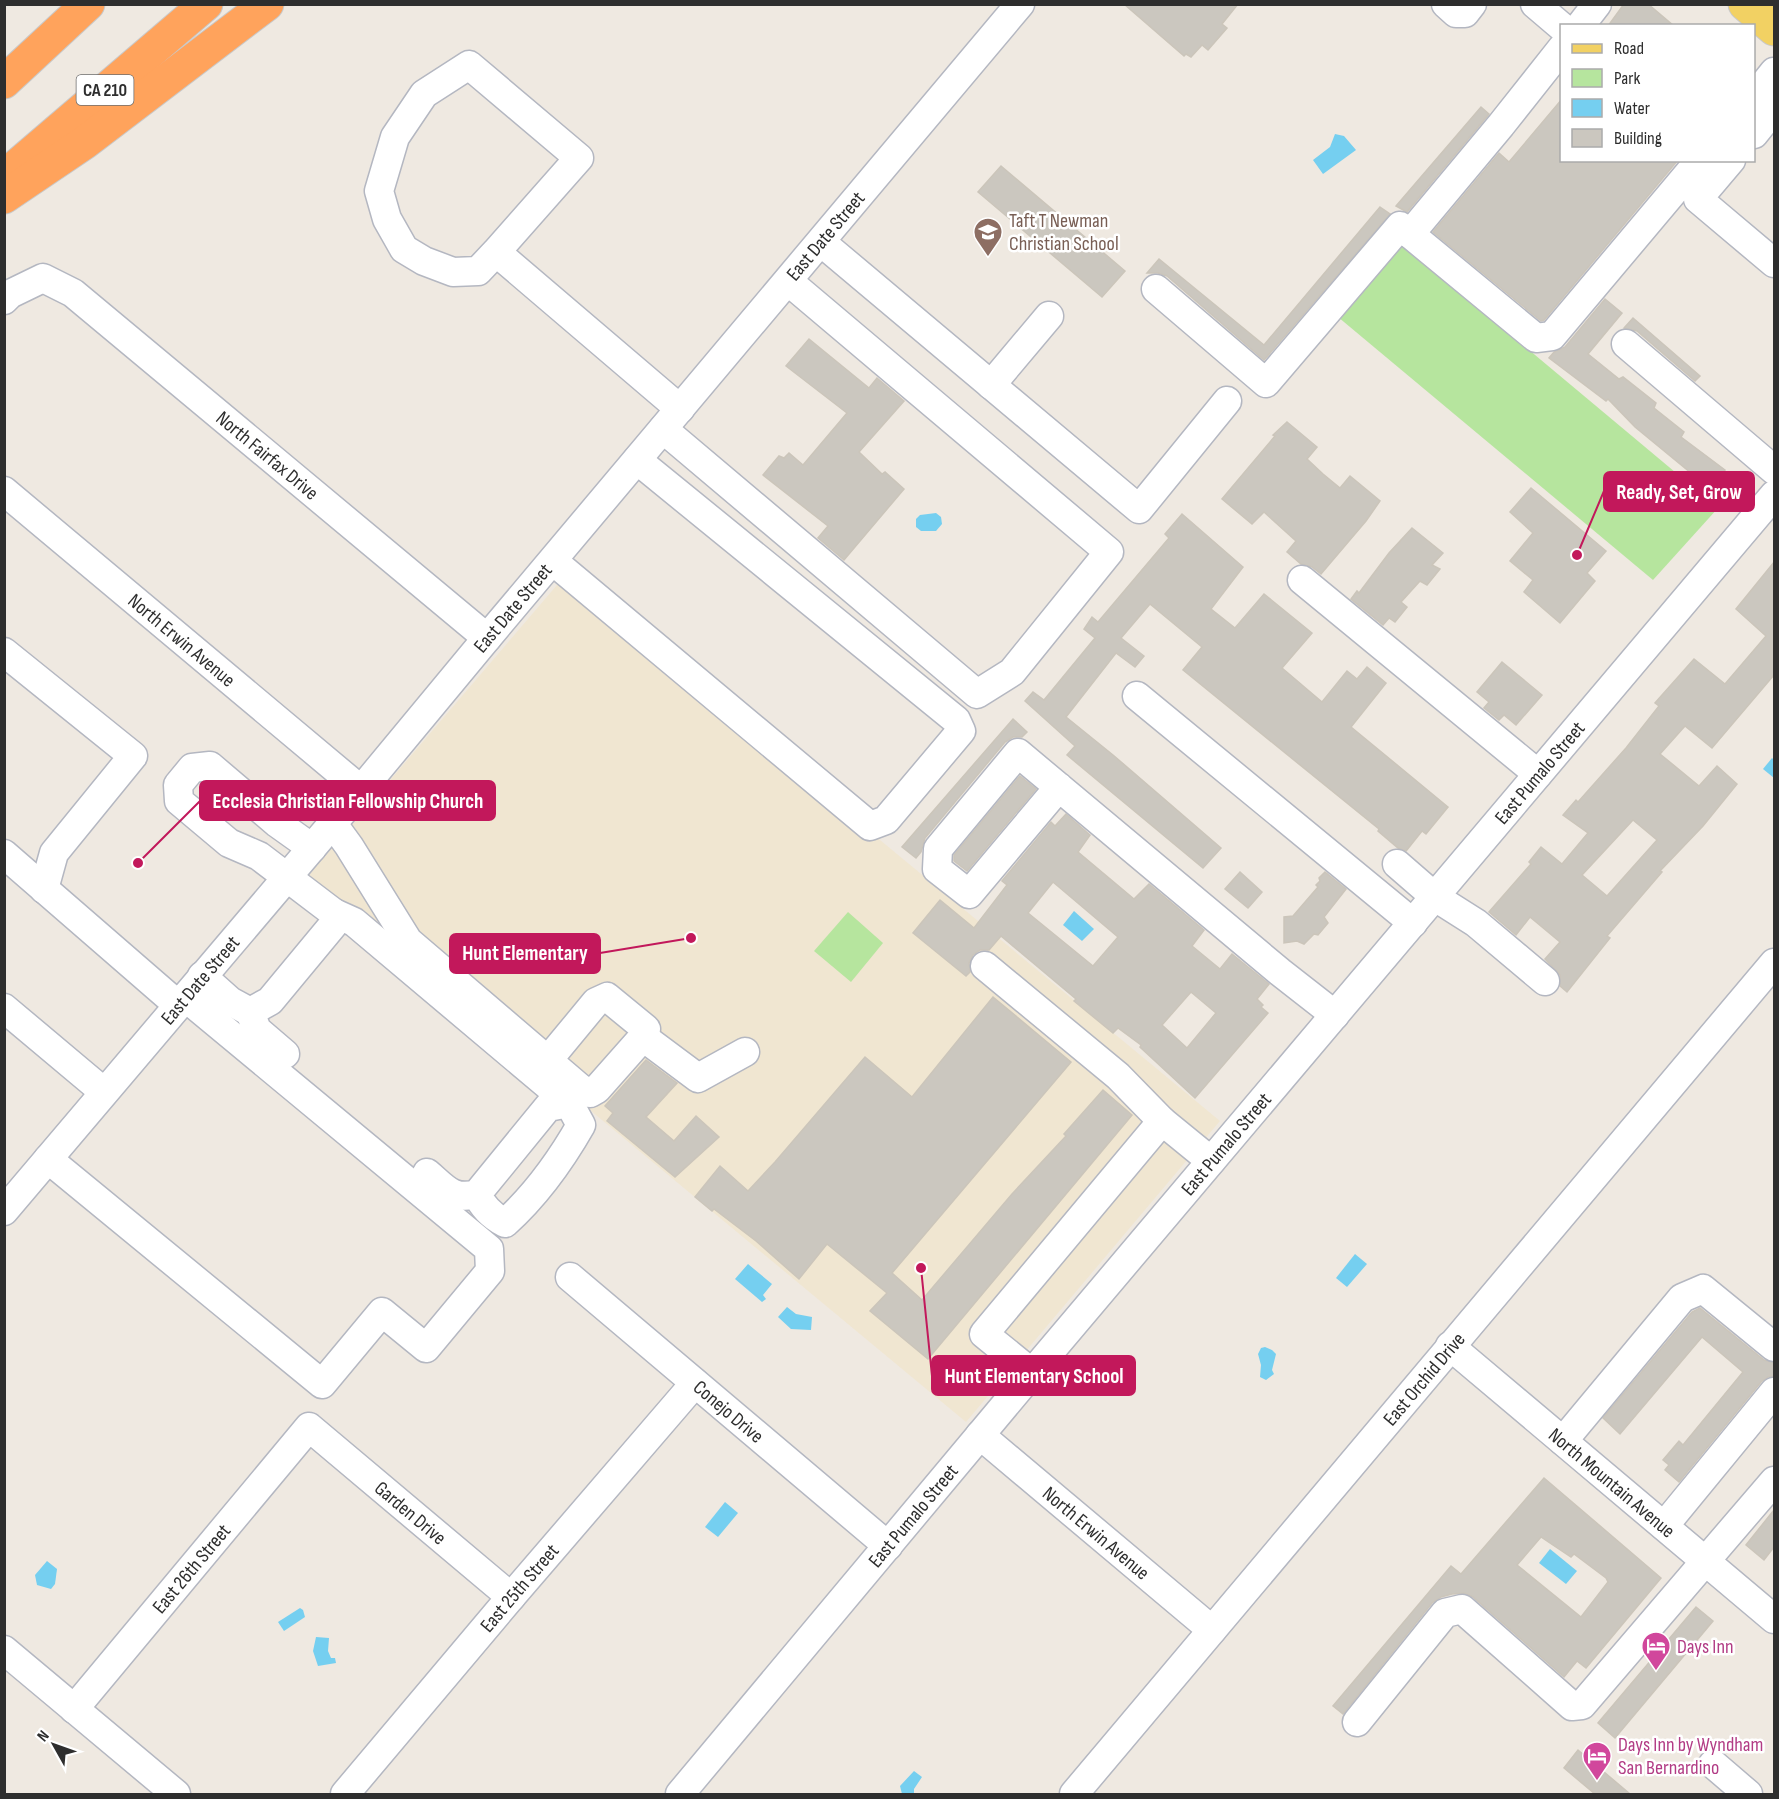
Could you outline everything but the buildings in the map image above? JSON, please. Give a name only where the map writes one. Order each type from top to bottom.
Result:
[{"type":"highway","points":[[4,72],[69,4]]},
{"type":"highway","points":[[4,82],[88,4]]},
{"type":"highway","name":"CA 210","points":[[4,176],[206,4]]},
{"type":"highway","points":[[4,197],[84,143],[267,4]]},
{"type":"main road","points":[[1745,4],[1774,29]]},
{"type":"street","name":"East Date Street","points":[[4,1211],[333,824],[1020,4]]},
{"type":"street","points":[[1446,4],[1456,13],[1465,13],[1472,4]]},
{"type":"street","points":[[1535,4],[1560,25]]},
{"type":"street","points":[[1582,24],[1597,4]]},
{"type":"street","points":[[1410,234],[1560,51]]},
{"type":"street","points":[[469,65],[579,158],[496,252],[478,271],[453,272],[424,261],[404,249],[387,219],[379,191],[395,137],[424,94],[469,65]]},
{"type":"street","points":[[1764,119],[1774,72]]},
{"type":"street","points":[[1156,289],[1266,383],[1400,226],[1536,338],[1552,336],[1698,162]]},
{"type":"street","points":[[1729,162],[1698,199],[1774,263]]},
{"type":"street","points":[[821,242],[1138,509],[1227,401]]},
{"type":"street","points":[[496,252],[672,419],[977,694],[1012,672],[1109,552],[788,281]]},
{"type":"street","name":"North Fairfax Drive","points":[[4,300],[10,294],[43,278],[74,293],[487,638]]},
{"type":"street","points":[[991,385],[1049,316]]},
{"type":"street","points":[[1626,344],[1774,470]]},
{"type":"street","points":[[553,561],[870,826],[886,820],[961,731],[956,720],[637,460]]},
{"type":"street","name":"North Erwin Avenue","points":[[4,491],[361,790]]},
{"type":"street","name":"East Pumalo Street","points":[[680,1794],[1538,774],[1772,504]]},
{"type":"street","points":[[1302,580],[1538,774]]},
{"type":"street","points":[[4,652],[133,756],[54,853],[44,889]]},
{"type":"street","points":[[1137,696],[1413,923]]},
{"type":"street","points":[[1059,787],[969,894],[938,869],[938,849],[1018,753],[1059,787],[1280,972],[1335,1015]]},
{"type":"street","points":[[188,993],[230,1001],[250,1012],[257,1030],[465,1195],[481,1204],[492,1216],[505,1223],[518,1211],[568,1147],[581,1125],[569,1103],[354,922],[334,913],[259,856],[229,843],[179,801],[178,785],[192,768],[210,766],[278,823],[312,848]]},
{"type":"street","points":[[333,824],[408,941],[580,1088],[590,1093],[597,1089],[644,1037],[646,1029],[607,997],[596,1002],[548,1060]]},
{"type":"street","points":[[4,854],[44,889],[188,993],[215,1022],[489,1249],[490,1272],[426,1348],[382,1312],[322,1384],[48,1159]]},
{"type":"street","points":[[1397,864],[1435,897],[1476,923],[1545,981]]},
{"type":"street","points":[[250,1012],[270,1001],[333,924],[334,913]]},
{"type":"street","name":"East Orchid Drive","points":[[1074,1794],[1774,963]]},
{"type":"street","points":[[985,966],[1118,1076],[1162,1121],[1211,1161]]},
{"type":"street","points":[[4,1008],[104,1092]]},
{"type":"street","points":[[644,1037],[698,1078],[745,1052]]},
{"type":"street","points":[[465,1195],[548,1107],[569,1103]]},
{"type":"street","points":[[1032,1373],[984,1334],[1162,1121]]},
{"type":"street","name":"Conejo Drive","points":[[570,1277],[888,1546]]},
{"type":"street","points":[[1563,1442],[1682,1298],[1703,1289],[1774,1347]]},
{"type":"street","name":"North Mountain Avenue","points":[[1450,1346],[1774,1619]]},
{"type":"street","name":"East 25th Street","points":[[345,1794],[696,1383]]},
{"type":"street","points":[[1664,1526],[1774,1392]]},
{"type":"street","name":"Garden Drive","points":[[309,1427],[511,1597]]},
{"type":"street","name":"East 26th Street","points":[[74,1709],[309,1427]]},
{"type":"street","name":"North Erwin Avenue","points":[[980,1435],[1212,1630]]},
{"type":"street","points":[[1357,1722],[1445,1613],[1462,1609],[1572,1706],[1582,1705],[1774,1481]]},
{"type":"street","points":[[4,1650],[176,1794]]},
{"type":"street","points":[[1713,1764],[1748,1794]]},
{"type":"shaded area","points":[[563,578],[1220,1121],[966,1422],[308,876]]},
{"type":"green space","points":[[1401,243],[1718,508],[1653,580],[1338,317]]},
{"type":"green space","points":[[848,912],[883,943],[851,982],[814,951]]},
{"type":"water","points":[[1335,134],[1344,136],[1356,150],[1323,174],[1313,160],[1330,147]]},
{"type":"water","points":[[936,513],[941,517],[942,524],[936,531],[921,531],[916,527],[916,519],[920,515]]},
{"type":"water","points":[[1772,758],[1774,760],[1774,778],[1763,769]]},
{"type":"water","points":[[1074,911],[1094,929],[1082,941],[1063,925]]},
{"type":"water","points":[[1355,1254],[1367,1264],[1347,1287],[1336,1278]]},
{"type":"water","points":[[748,1264],[772,1284],[763,1295],[766,1299],[762,1302],[735,1279]]},
{"type":"water","points":[[787,1307],[796,1314],[812,1317],[811,1330],[791,1329],[778,1317]]},
{"type":"water","points":[[1265,1347],[1276,1354],[1272,1370],[1274,1374],[1266,1380],[1260,1377],[1261,1365],[1258,1354],[1261,1348]]},
{"type":"water","points":[[725,1502],[738,1513],[718,1537],[705,1527]]},
{"type":"water","points":[[1550,1549],[1577,1571],[1566,1584],[1539,1563]]},
{"type":"water","points":[[47,1561],[57,1569],[55,1584],[51,1589],[37,1585],[35,1575]]},
{"type":"water","points":[[300,1608],[305,1617],[284,1631],[278,1622]]},
{"type":"water","points":[[316,1637],[329,1638],[328,1651],[331,1658],[335,1658],[336,1663],[318,1666],[313,1651]]},
{"type":"water","points":[[914,1771],[922,1777],[914,1789],[914,1794],[902,1794],[900,1786]]},
{"type":"place","name":"Taft T Newman Christian School","points":[[988,258]]},
{"type":"place","name":"Ready, Set, Grow","points":[[1577,555]]},
{"type":"place","name":"Ecclesia Christian Fellowship Church","points":[[138,863]]},
{"type":"place","name":"Hunt Elementary","points":[[691,938]]},
{"type":"place","name":"Hunt Elementary School","points":[[921,1268]]},
{"type":"place","name":"Days Inn","points":[[1656,1672]]},
{"type":"place","name":"Days Inn by Wyndham San Bernardino","points":[[1597,1782]]}]
